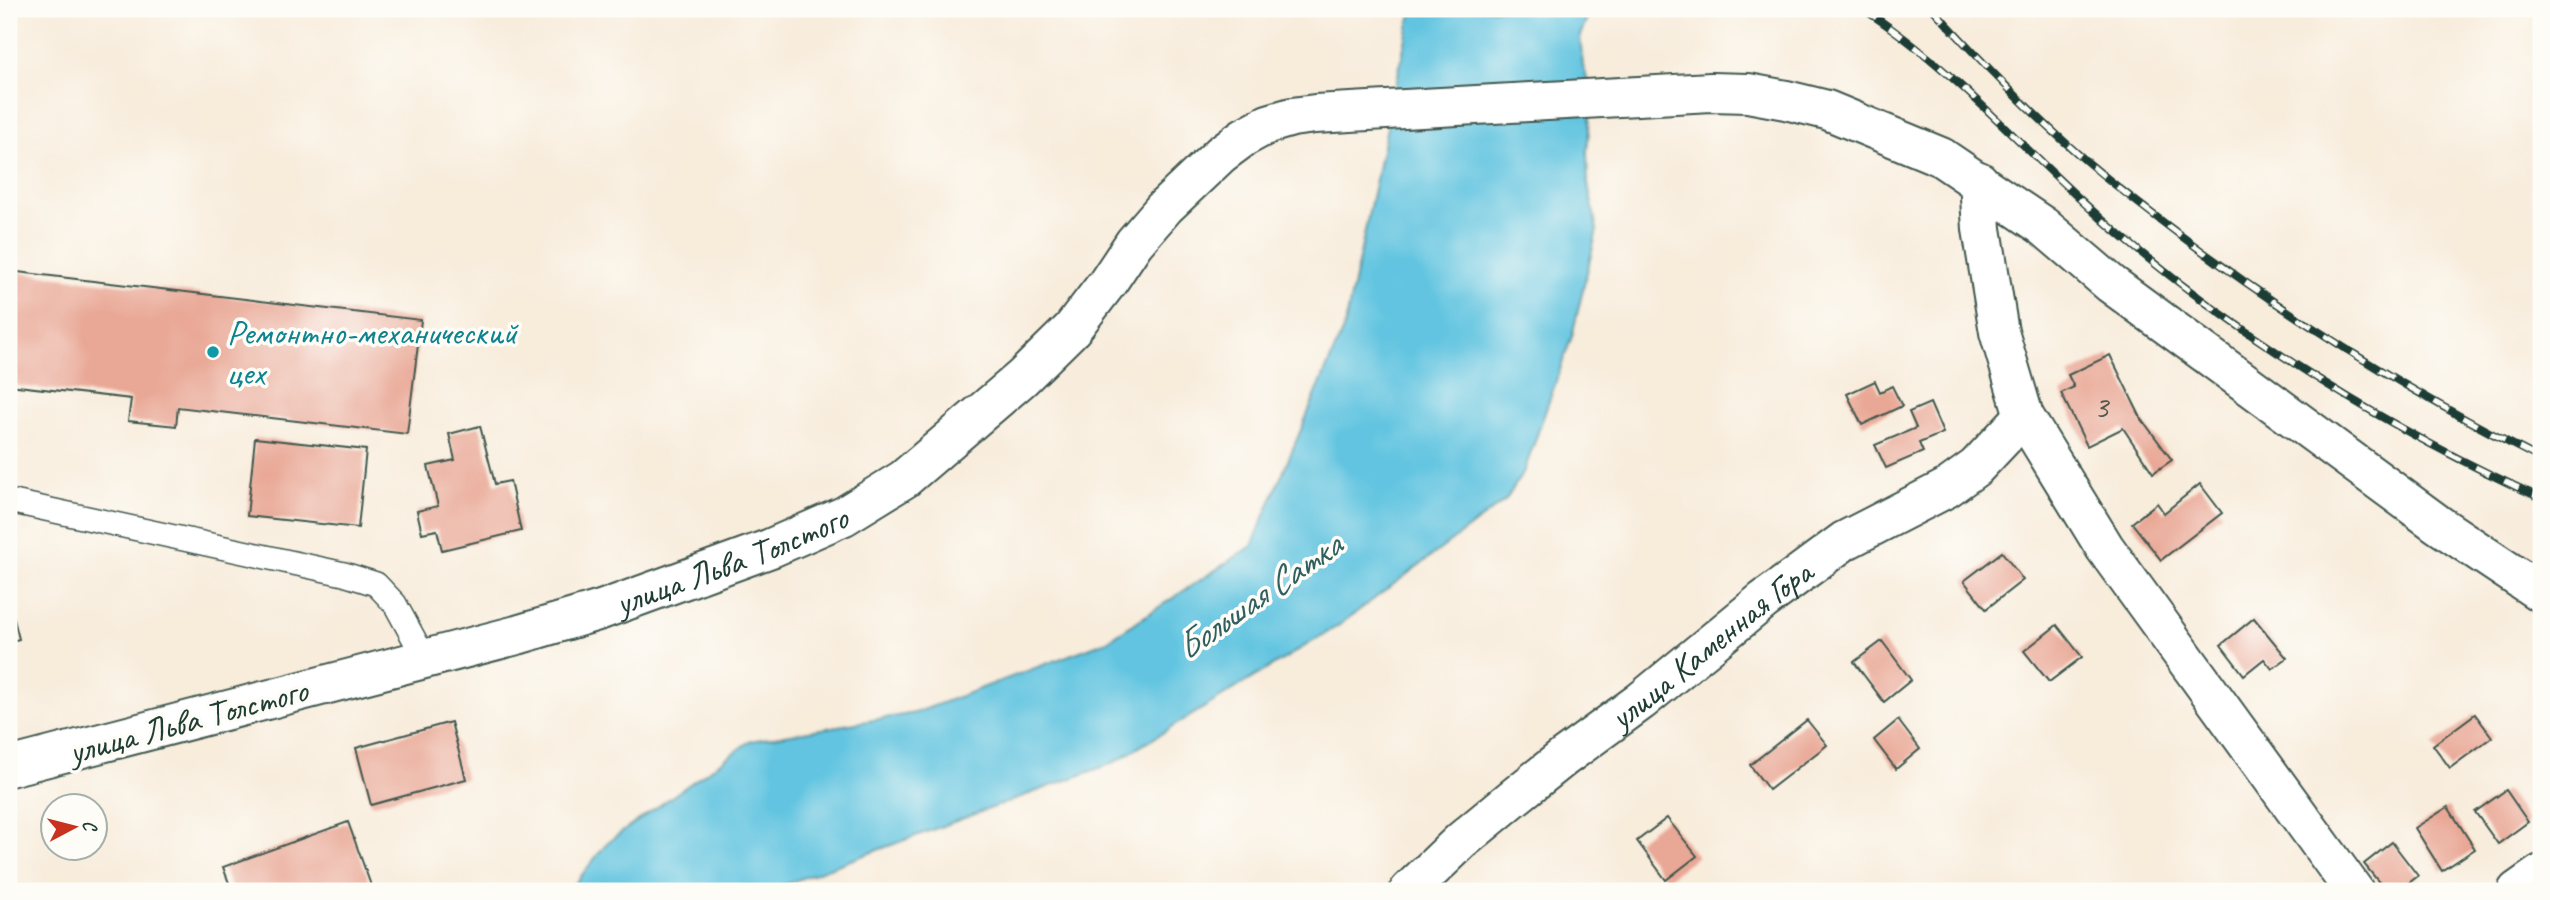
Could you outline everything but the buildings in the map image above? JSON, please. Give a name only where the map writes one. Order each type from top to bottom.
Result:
[{"type":"street","name":"улица Льва Толстого","points":[[9,767],[589,614],[771,548],[844,516],[904,479],[962,432],[1056,345],[1165,207],[1221,154],[1244,136],[1268,124],[1315,114],[1711,92],[1748,93],[1827,110],[1941,157],[1979,181],[2043,226],[2111,284],[2429,517],[2541,593]]},
{"type":"street","points":[[1979,181],[1982,229],[1999,332],[2024,416],[2105,548],[2354,891]]},
{"type":"street","name":"улица Каменная Гора","points":[[1409,891],[1461,841],[1503,806],[1641,701],[1764,600],[1844,541],[1947,488],[1976,467],[2024,416]]},
{"type":"street","points":[[2517,891],[2541,874]]},
{"type":"lane","points":[[9,501],[344,574],[376,584],[395,604],[425,659]]},
{"type":"water","name":"Большая Сатка","points":[[1412,9],[1588,9],[1580,36],[1583,66],[1592,94],[1587,153],[1588,184],[1597,230],[1572,336],[1525,469],[1506,500],[1338,626],[1113,763],[767,891],[569,891],[608,842],[750,741],[915,713],[1107,641],[1252,546],[1345,325]]},
{"type":"railway","points":[[1863,9],[1932,60],[2089,208],[2168,274],[2218,311],[2269,347],[2376,414],[2541,498]]},
{"type":"railway","points":[[1933,9],[2050,129],[2109,180],[2180,235],[2267,297],[2356,355],[2447,409],[2541,459]]},
{"type":"place","name":"Ремонтно-механический цех","points":[[213,352]]}]
